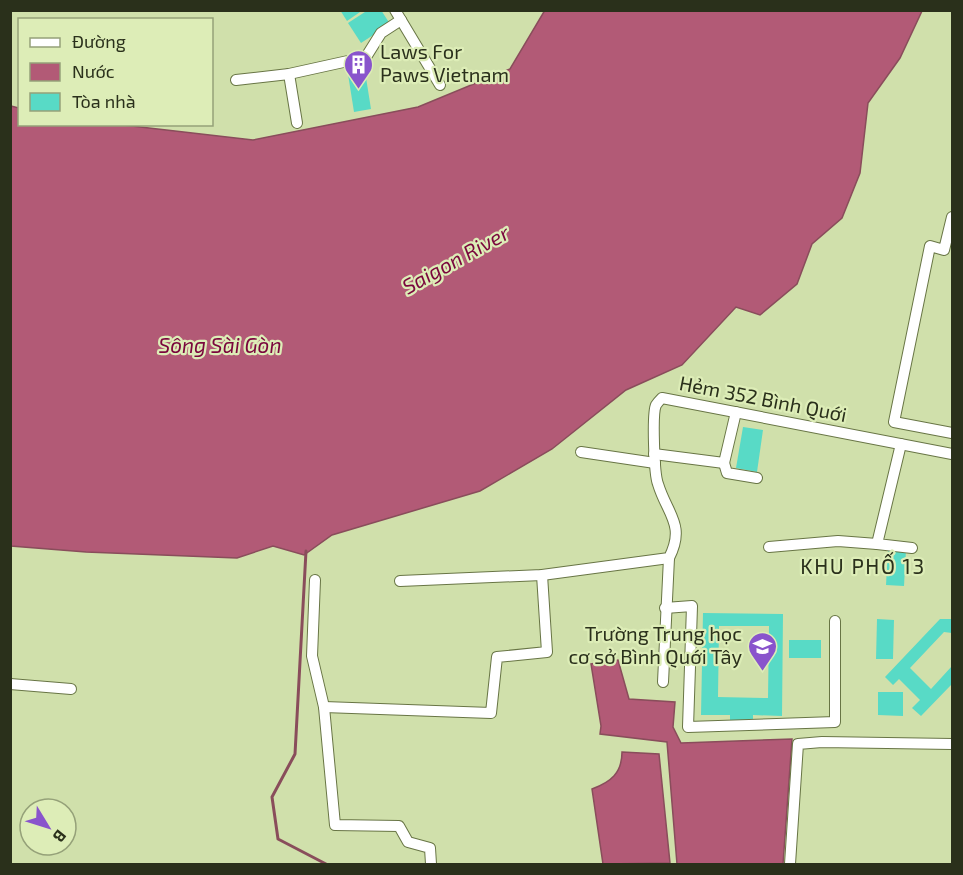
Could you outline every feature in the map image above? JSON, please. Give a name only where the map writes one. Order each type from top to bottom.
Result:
[{"type":"street","points":[[236,80],[289,74],[366,57],[381,33],[398,15],[440,85]]},
{"type":"street","points":[[289,74],[297,123]]},
{"type":"street","points":[[952,217],[944,250],[930,246],[894,422],[952,433]]},
{"type":"street","name":"Hẻm 352 Bình Quới","points":[[663,682],[669,558],[676,544],[675,518],[657,484],[655,406],[662,398],[952,454]]},
{"type":"street","points":[[736,412],[724,463],[727,473],[757,478]]},
{"type":"street","points":[[877,544],[901,444]]},
{"type":"street","points":[[581,452],[724,463]]},
{"type":"street","points":[[769,548],[838,542],[912,548]]},
{"type":"street","points":[[400,581],[542,575],[669,558]]},
{"type":"street","points":[[324,707],[491,713],[496,657],[547,652],[542,575]]},
{"type":"street","points":[[315,580],[312,656],[324,707],[335,825],[399,826],[408,842],[430,848],[430,864]]},
{"type":"street","points":[[665,608],[692,606],[688,727],[835,722],[835,621]]},
{"type":"street","points":[[10,684],[71,689]]},
{"type":"street","points":[[790,864],[798,744],[822,742],[952,744]]},
{"type":"water","name":"Sông Sài Gòn","points":[[545,10],[922,11],[900,58],[868,103],[860,173],[842,218],[812,244],[797,284],[760,315],[736,307],[682,365],[626,390],[552,449],[480,491],[332,535],[304,555],[273,546],[237,558],[86,552],[11,546],[11,106],[18,108],[18,126],[132,126],[253,140],[418,107],[510,69]]},
{"type":"water","points":[[618,660],[629,699],[675,702],[673,727],[681,743],[792,739],[783,864],[677,864],[667,742],[600,734],[601,726],[591,664]]},
{"type":"water","points":[[622,752],[659,754],[670,863],[603,864],[592,789],[614,776],[620,766]]},
{"type":"building","points":[[340,10],[363,10],[347,21]]},
{"type":"building","points":[[368,10],[381,10],[390,24],[361,43],[348,23]]},
{"type":"building","name":"Laws For Paws Vietnam","points":[[364,65],[371,109],[354,112],[347,68]]},
{"type":"building","points":[[743,427],[763,430],[757,472],[736,468]]},
{"type":"building","points":[[888,549],[906,550],[904,586],[886,585]]},
{"type":"building","points":[[703,613],[783,614],[782,716],[753,715],[753,723],[730,723],[730,715],[701,715]],"holes":[[[719,626],[769,626],[768,698],[718,697]]]},
{"type":"building","points":[[877,619],[894,620],[893,659],[876,659]]},
{"type":"building","points":[[940,619],[952,619],[952,633],[944,632],[910,668],[931,689],[952,666],[952,684],[921,716],[912,708],[920,700],[899,679],[893,685],[885,677]]},
{"type":"building","points":[[789,640],[821,640],[821,658],[789,658]]},
{"type":"building","points":[[878,692],[903,692],[903,716],[878,715]]},
{"type":"waterway","points":[[306,551],[295,754],[272,797],[278,839],[326,864]]},
{"type":"place","name":"Laws For Paws Vietnam","points":[[359,90]]},
{"type":"place","name":"Trường Trung học cơ sở Bình Quới Tây","points":[[763,672]]},
{"type":"district","name":"KHU PHỐ 13","points":[[863,567]]},
{"type":"water label","name":"Saigon River","points":[[456,260]]}]
